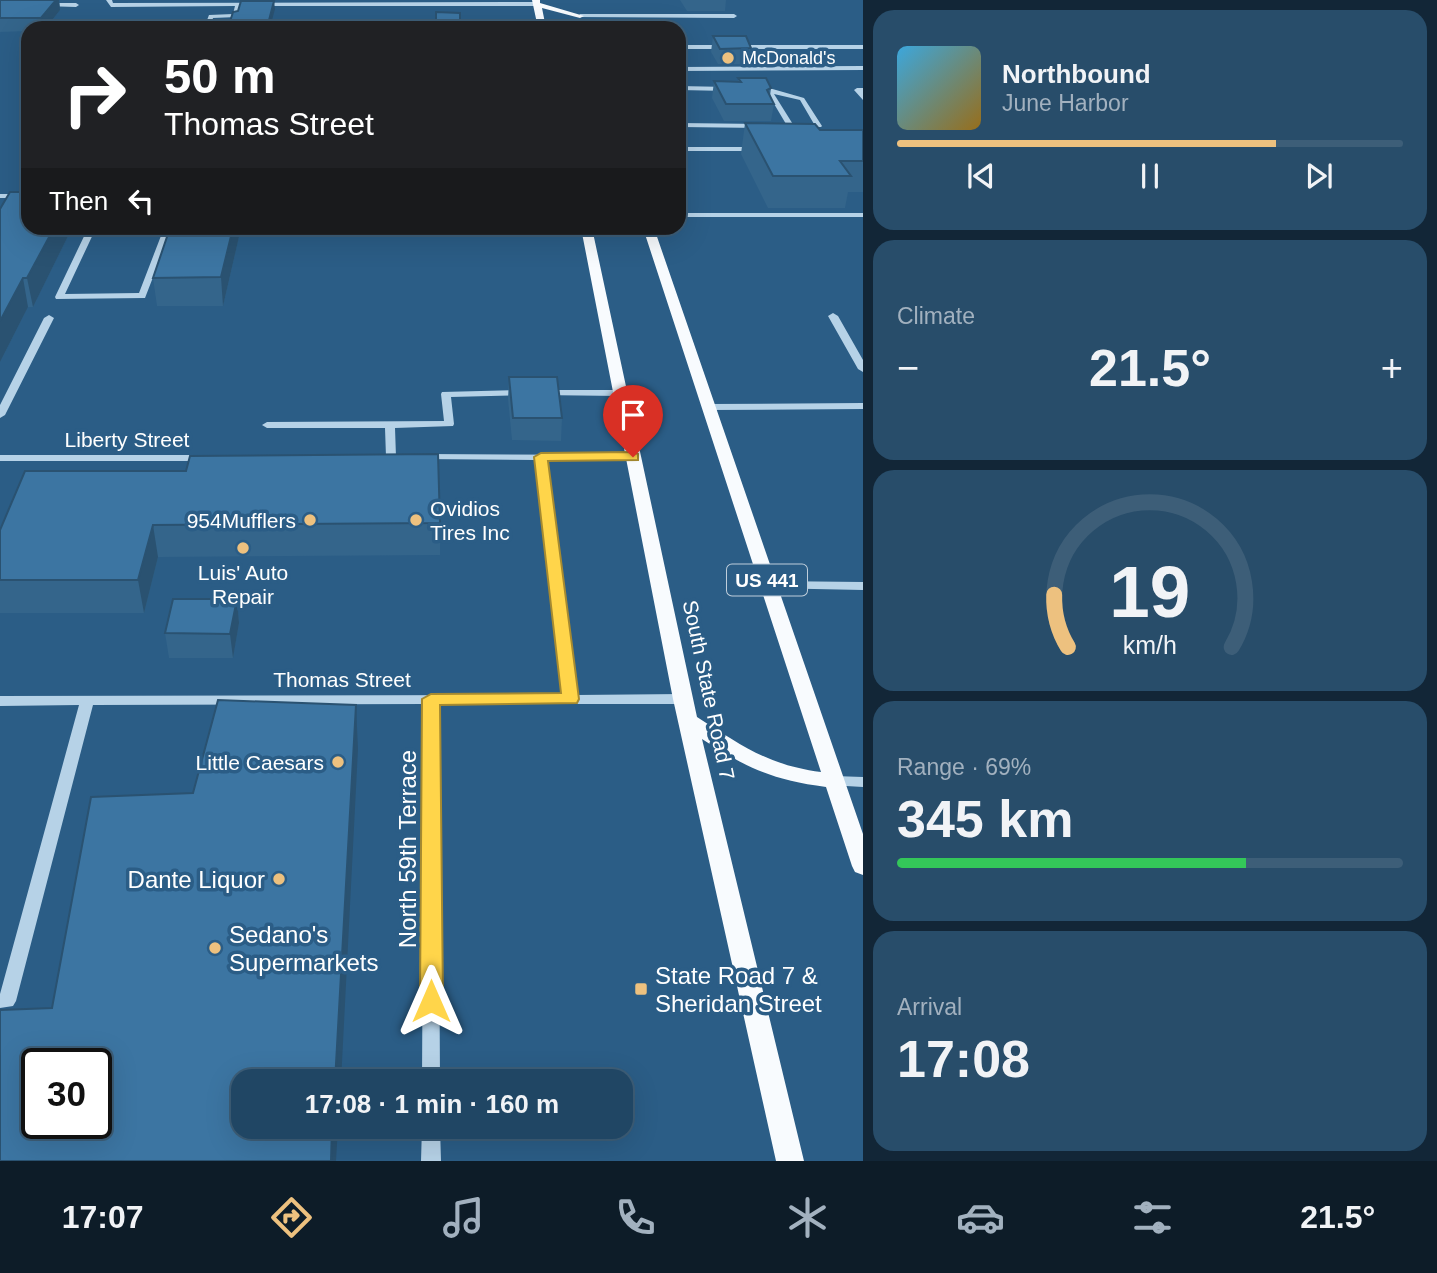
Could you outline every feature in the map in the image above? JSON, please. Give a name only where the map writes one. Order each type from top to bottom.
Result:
[{"type":"main road","points":[[540,21],[536,2],[578,12],[581,21]]},
{"type":"main road","name":"South State Road 7","points":[[587,235],[686,710],[790,1161]]},
{"type":"main road","name":"US 441","points":[[650,235],[863,866]]},
{"type":"main road","points":[[686,710],[751,761],[788,775],[834,781]]},
{"type":"street","points":[[110,3],[238,5],[284,2],[536,2]]},
{"type":"street","points":[[38,5],[76,5]]},
{"type":"street","points":[[112,21],[121,5]]},
{"type":"street","points":[[209,21],[211,16],[235,16],[238,5]]},
{"type":"street","points":[[578,12],[734,16]]},
{"type":"street","points":[[112,21],[167,20]]},
{"type":"street","points":[[686,47],[863,47]]},
{"type":"street","points":[[832,47],[858,58],[850,70]]},
{"type":"street","points":[[686,69],[863,68]]},
{"type":"street","points":[[686,89],[769,90],[802,99],[819,126],[777,126]]},
{"type":"street","points":[[769,90],[791,126]]},
{"type":"street","points":[[863,90],[857,90],[863,99]]},
{"type":"street","points":[[686,123],[763,126]]},
{"type":"street","points":[[686,149],[768,149]]},
{"type":"street","points":[[0,196],[21,196]]},
{"type":"street","points":[[686,215],[863,215]]},
{"type":"street","points":[[89,235],[59,297],[142,296],[164,235]]},
{"type":"street","points":[[833,316],[863,369]]},
{"type":"street","points":[[0,415],[49,318]]},
{"type":"street","points":[[267,425],[449,424],[446,394],[620,393]]},
{"type":"street","points":[[709,407],[863,407]]},
{"type":"street","points":[[390,425],[391,457]]},
{"type":"street","points":[[377,457],[404,457]]},
{"type":"street","points":[[418,457],[633,457]]},
{"type":"street","points":[[541,457],[570,699]]},
{"type":"street","name":"Liberty Street","points":[[0,458],[223,458]]},
{"type":"street","points":[[769,586],[863,586]]},
{"type":"street","name":"North 59th Terrace","points":[[431,699],[431,1069]]},
{"type":"street","name":"Thomas Street","points":[[0,701],[570,699],[686,710]]},
{"type":"street","points":[[0,1001],[7,1001],[87,701]]},
{"type":"street","points":[[834,781],[863,782]]},
{"type":"street","points":[[431,1139],[431,1161]]},
{"type":"building","points":[[0,0],[56,0],[41,18],[0,18]]},
{"type":"building","points":[[241,1],[274,1],[269,21],[230,21],[233,12],[238,11]]},
{"type":"building","points":[[436,12],[460,13],[460,21],[436,21]]},
{"type":"building","points":[[713,36],[746,36],[751,48],[720,49]]},
{"type":"building","points":[[738,78],[766,78],[771,88],[767,90],[774,104],[726,104],[714,81],[741,82]]},
{"type":"building","points":[[745,123],[815,124],[820,130],[863,130],[863,161],[840,161],[851,176],[773,176]]},
{"type":"building","points":[[10,192],[21,192],[21,235],[50,235],[0,321],[0,209]]},
{"type":"building","points":[[168,235],[231,235],[221,277],[153,278]]},
{"type":"building","points":[[509,377],[557,377],[562,418],[513,418]]},
{"type":"building","points":[[438,454],[440,523],[153,525],[138,580],[0,580],[0,530],[25,471],[186,471],[190,456]]},
{"type":"building","points":[[173,599],[237,599],[230,634],[165,633]]},
{"type":"building","name":"Sedano's Supermarkets","points":[[218,700],[356,705],[336,1069],[231,1069],[231,1139],[332,1139],[331,1161],[0,1161],[0,1010],[52,1008],[91,797],[193,793]]},
{"type":"place","name":"McDonald's","points":[[728,58]]},
{"type":"place","name":"954Mufflers","points":[[310,520]]},
{"type":"place","name":"Ovidios Tires Inc","points":[[416,520]]},
{"type":"place","name":"Luis' Auto Repair","points":[[243,548]]},
{"type":"place","name":"Little Caesars","points":[[338,762]]},
{"type":"place","name":"Dante Liquor","points":[[279,879]]},
{"type":"place","name":"Sedano's Supermarkets","points":[[215,948]]},
{"type":"place","name":"State Road 7 & Sheridan Street","points":[[641,989]]},
{"type":"route","points":[[431,1001],[431,699],[570,699],[541,457],[633,457]]}]
